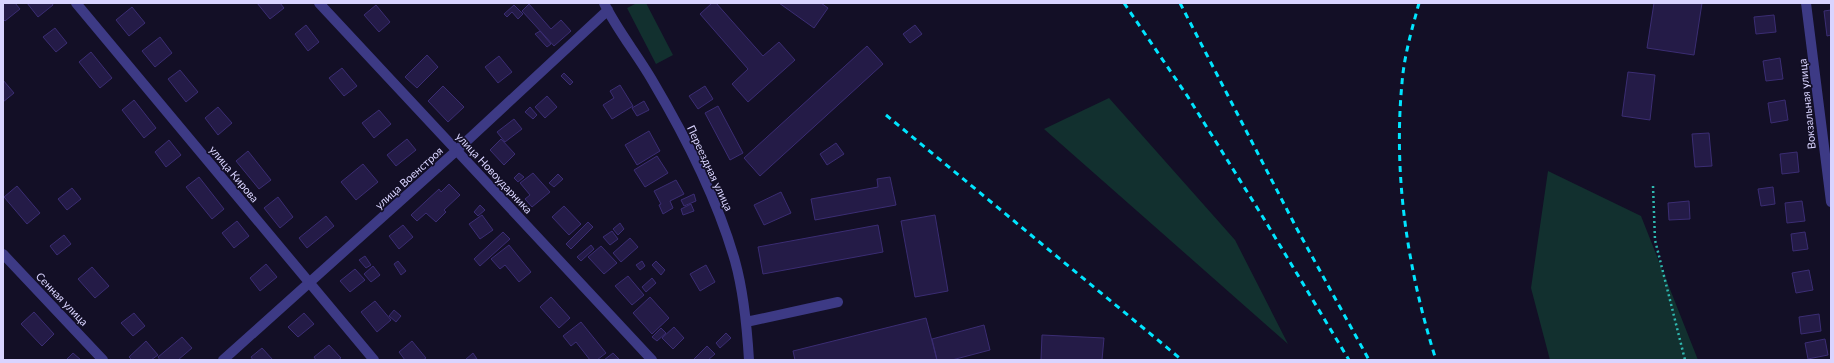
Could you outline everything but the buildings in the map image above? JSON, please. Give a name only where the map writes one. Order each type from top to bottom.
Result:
[{"type":"street","name":"улица Кирова","points":[[76,3],[374,360]]},
{"type":"street","name":"улица Новоударника","points":[[318,3],[652,360]]},
{"type":"street","name":"Вокзальная улица","points":[[1806,3],[1810,23],[1829,172],[1831,202]]},
{"type":"street","name":"улица Военстроя","points":[[223,360],[308,282],[456,151],[606,7]]},
{"type":"street","name":"Переездная улица","points":[[606,7],[652,81],[691,154],[719,215],[735,262],[746,322],[749,360]]},
{"type":"street","name":"Сенная улица","points":[[3,254],[103,360]]},
{"type":"street","points":[[746,322],[838,302]]},
{"type":"path","points":[[1653,186],[1655,240],[1685,360]]},
{"type":"green space","points":[[637,3],[646,3],[673,55],[656,64],[627,8]]},
{"type":"green space","points":[[1109,98],[1235,240],[1288,344],[1044,129]]},
{"type":"green space","points":[[1548,171],[1641,216],[1698,360],[1550,360],[1531,288]]},
{"type":"railway","points":[[1124,3],[1188,97],[1349,360]]},
{"type":"railway","points":[[1180,3],[1297,229],[1369,360]]},
{"type":"railway","points":[[1419,3],[1403,73],[1400,118],[1401,188],[1411,258],[1426,326],[1436,360]]},
{"type":"railway","points":[[886,115],[1182,360]]}]
